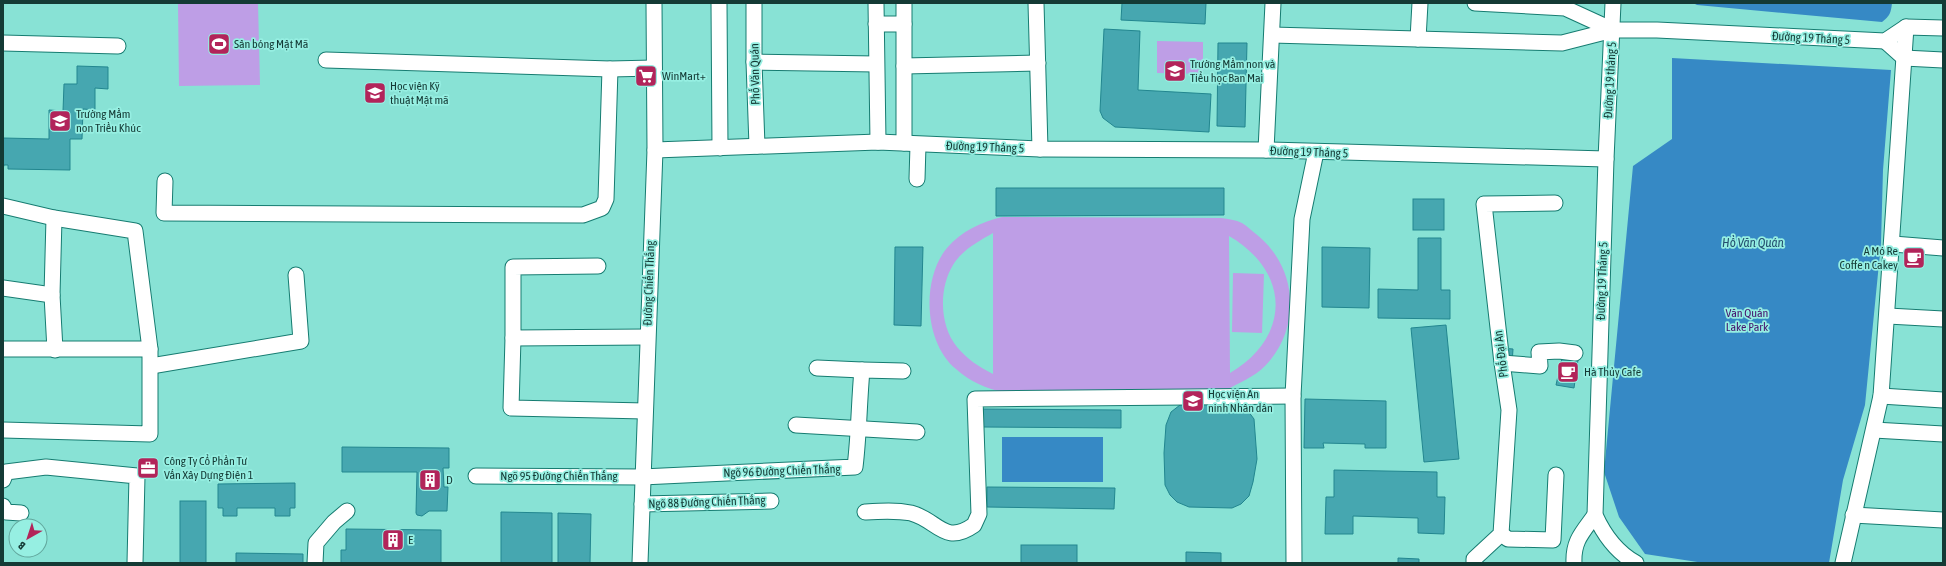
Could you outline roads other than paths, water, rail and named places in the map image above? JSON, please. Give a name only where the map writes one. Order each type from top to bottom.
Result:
[{"type":"street","name":"Đường Chiến Thắng","points":[[640,563],[647,337],[655,150],[654,3]]},
{"type":"street","points":[[719,3],[720,148]]},
{"type":"street","name":"Phố Văn Quán","points":[[754,3],[754,62],[757,146]]},
{"type":"street","points":[[876,3],[878,142]]},
{"type":"street","points":[[904,3],[904,66],[911,144],[917,179]]},
{"type":"street","points":[[1036,3],[1040,149]]},
{"type":"street","points":[[1266,150],[1273,3]]},
{"type":"street","points":[[1418,39],[1420,3]]},
{"type":"street","points":[[1475,3],[1565,8],[1613,30]]},
{"type":"street","points":[[1613,30],[1614,3]]},
{"type":"street","points":[[876,24],[904,24]]},
{"type":"street","points":[[1943,28],[1906,27],[1885,41],[1904,58],[1943,60]]},
{"type":"street","points":[[1843,563],[1881,396],[1893,244],[1906,27]]},
{"type":"street","points":[[1272,35],[1562,43],[1613,30]]},
{"type":"street","name":"Đường 19 tháng 5","points":[[1606,159],[1613,30],[1666,31]]},
{"type":"street","name":"Đường 19 Tháng 5","points":[[1666,31],[1885,41]]},
{"type":"street","points":[[3,43],[118,46]]},
{"type":"street","points":[[326,60],[610,69],[654,68]]},
{"type":"street","points":[[754,62],[876,64]]},
{"type":"street","points":[[904,66],[1038,62]]},
{"type":"street","points":[[165,181],[164,213],[583,215],[602,208],[606,199],[610,69]]},
{"type":"street","name":"Đường 19 Tháng 5","points":[[655,150],[878,142],[1040,149],[1266,150],[1606,159],[1594,516]]},
{"type":"street","points":[[1294,563],[1293,396],[1302,219],[1316,152]]},
{"type":"street","name":"Phố Đại An","points":[[1501,534],[1509,410],[1502,363],[1484,204],[1555,203]]},
{"type":"street","points":[[3,206],[54,218],[135,230],[151,366],[150,434],[3,430]]},
{"type":"street","points":[[54,218],[52,295],[55,350]]},
{"type":"street","points":[[1893,244],[1943,248]]},
{"type":"street","points":[[598,266],[513,268],[511,408],[645,411]]},
{"type":"street","points":[[151,366],[301,341],[296,275]]},
{"type":"street","points":[[3,288],[52,295]]},
{"type":"street","points":[[1888,316],[1943,319]]},
{"type":"street","points":[[513,338],[647,337]]},
{"type":"street","points":[[3,349],[150,349]]},
{"type":"street","points":[[1502,363],[1540,366],[1539,352],[1559,351],[1575,353]]},
{"type":"street","points":[[817,368],[903,371]]},
{"type":"street","name":"Ngõ 96 Đường Chiến Thắng","points":[[642,477],[855,467],[860,428],[859,398],[862,370]]},
{"type":"street","points":[[865,512],[893,510],[912,513],[947,532],[957,534],[974,526],[979,514],[975,399],[1293,396]]},
{"type":"street","points":[[1881,396],[1943,400]]},
{"type":"street","points":[[796,425],[917,432]]},
{"type":"street","points":[[1874,430],[1943,434]]},
{"type":"street","points":[[3,480],[6,472],[46,467],[138,476],[136,563]]},
{"type":"street","points":[[1474,563],[1474,559],[1501,534],[1508,540],[1553,540],[1556,475]]},
{"type":"street","name":"Ngõ 95 Đường Chiến Thắng","points":[[476,476],[642,477]]},
{"type":"street","name":"Ngõ 88 Đường Chiến Thắng","points":[[642,504],[772,500]]},
{"type":"street","points":[[3,506],[6,512],[21,513]]},
{"type":"street","points":[[315,563],[316,543],[334,522],[347,510]]},
{"type":"street","points":[[1853,515],[1943,520]]},
{"type":"street","points":[[1574,563],[1573,550],[1576,542],[1594,516],[1603,532],[1616,548],[1636,563]]},
{"type":"water","points":[[1693,3],[1892,3],[1890,14],[1882,22],[1697,5]]},
{"type":"water","name":"Hồ Văn Quán","points":[[1672,58],[1891,70],[1883,170],[1881,243],[1865,405],[1843,480],[1829,563],[1704,563],[1645,554],[1619,517],[1604,472],[1633,166],[1672,139]]},
{"type":"water","points":[[1002,437],[1103,437],[1103,482],[1002,482]]},
{"type":"place","name":"Sân bóng Mật Mã","points":[[219,44]]},
{"type":"place","name":"Trường Mầm non và Tiểu học Ban Mai","points":[[1175,71]]},
{"type":"place","name":"WinMart+","points":[[646,76]]},
{"type":"place","name":"Học viện Kỹ thuật Mật mã","points":[[375,93]]},
{"type":"place","name":"Trường Mầm non Triều Khúc","points":[[60,121]]},
{"type":"place","name":"A Mó Re Coffe n Cakey","points":[[1914,258]]},
{"type":"place","name":"Hà Thủy Cafe","points":[[1568,372]]},
{"type":"place","name":"Học viện An ninh Nhân dân","points":[[1193,401]]},
{"type":"place","name":"Công Ty Cổ Phần Tư Vấn Xây Dựng Điện 1","points":[[148,468]]},
{"type":"place","name":"D","points":[[430,480]]},
{"type":"place","name":"E","points":[[393,540]]},
{"type":"park label","name":"Văn Quán Lake Park","points":[[1747,320]]}]
